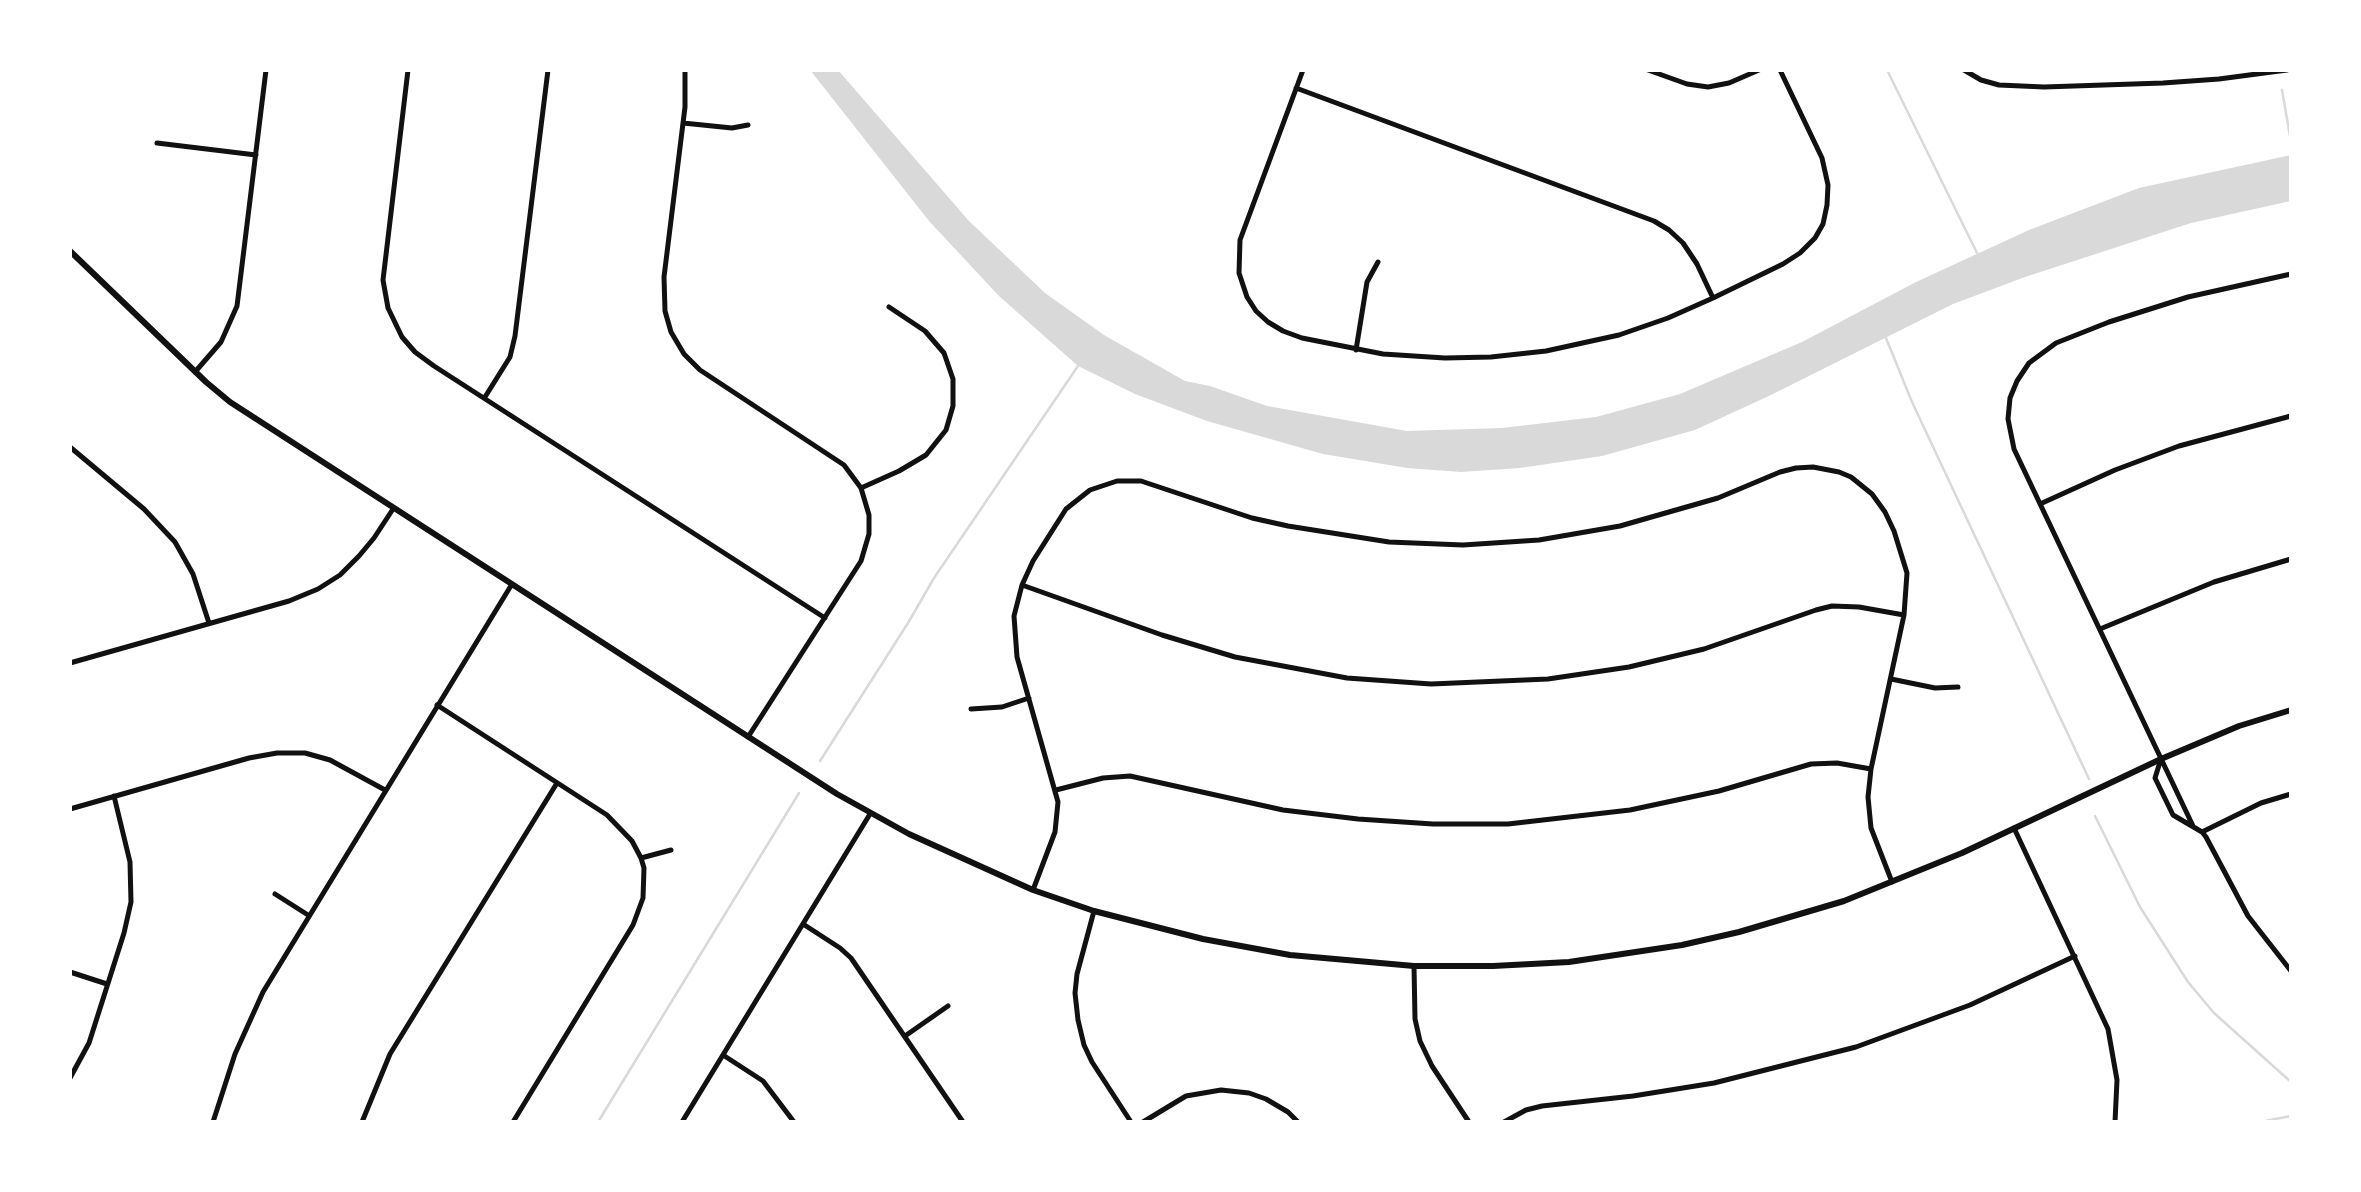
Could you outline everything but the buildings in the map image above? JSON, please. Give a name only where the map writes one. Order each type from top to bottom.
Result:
[{"type":"street","points":[[195,372],[222,342],[238,306],[266,70]]},
{"type":"street","points":[[408,70],[382,280],[398,330],[434,366],[826,618]]},
{"type":"street","points":[[485,397],[506,364],[516,336],[548,70]]},
{"type":"street","points":[[685,70],[664,276],[665,311],[671,332],[684,354],[700,370],[836,458],[861,488],[869,515],[868,543],[861,561],[748,737]]},
{"type":"street","points":[[1302,70],[1238,248],[1239,273],[1247,297],[1268,322],[1302,338],[1356,350],[1446,358],[1546,351],[1633,330],[1713,298],[1792,259],[1815,238],[1825,218],[1828,192],[1824,164],[1780,70]]},
{"type":"street","points":[[1648,70],[1708,87],[1729,84],[1759,70]]},
{"type":"street","points":[[1964,70],[1998,85],[2044,87],[2162,84],[2286,70]]},
{"type":"street","points":[[1296,88],[1654,221],[1677,236],[1688,250],[1713,298]]},
{"type":"street","points":[[682,123],[748,126]]},
{"type":"street","points":[[156,143],[256,155]]},
{"type":"street","points":[[70,251],[195,372],[242,410],[870,814],[1034,890],[1181,934],[1272,952],[1414,966],[1569,962],[1664,948],[1802,914],[1892,882],[2160,759],[2239,726],[2291,710]]},
{"type":"street","points":[[1356,350],[1368,282],[1378,262]]},
{"type":"street","points":[[2193,826],[2014,449],[2008,419],[2012,390],[2036,355],[2056,343],[2146,309],[2291,274]]},
{"type":"street","points":[[861,488],[908,467],[931,450],[946,430],[953,406],[952,379],[944,353],[925,331],[889,307]]},
{"type":"street","points":[[2040,504],[2144,458],[2208,436],[2291,416]]},
{"type":"street","points":[[70,447],[144,509],[175,542],[193,574],[209,623]]},
{"type":"street","points":[[1034,890],[1058,821],[1058,802],[1017,657],[1014,616],[1033,562],[1072,504],[1096,487],[1118,481],[1148,482],[1252,518],[1305,530],[1389,542],[1462,545],[1539,540],[1620,526],[1718,498],[1780,472],[1813,467],[1851,477],[1866,487],[1886,512],[1907,573],[1908,593],[1868,797],[1870,822],[1892,882]]},
{"type":"street","points":[[70,664],[289,600],[326,584],[365,550],[392,508]]},
{"type":"street","points":[[2100,629],[2214,582],[2291,559]]},
{"type":"street","points":[[213,1122],[255,1006],[512,584]]},
{"type":"street","points":[[1022,585],[1234,657],[1348,678],[1431,684],[1537,680],[1630,667],[1704,648],[1832,606],[1904,615]]},
{"type":"street","points":[[1891,678],[1935,688],[1958,687]]},
{"type":"street","points":[[971,709],[1002,707],[1030,698]]},
{"type":"street","points":[[436,705],[615,822],[642,858],[644,889],[633,925],[513,1122]]},
{"type":"street","points":[[70,809],[249,758],[287,752],[338,762],[385,790]]},
{"type":"street","points":[[2160,759],[2155,778],[2173,814],[2202,832],[2248,916],[2291,970]]},
{"type":"street","points":[[1056,790],[1130,776],[1283,810],[1433,824],[1508,824],[1674,801],[1811,764],[1871,768]]},
{"type":"street","points":[[362,1122],[390,1054],[557,782]]},
{"type":"street","points":[[2202,832],[2246,809],[2291,794]]},
{"type":"street","points":[[70,1078],[85,1054],[127,920],[132,886],[130,862],[114,796]]},
{"type":"street","points":[[682,1122],[870,814]]},
{"type":"street","points":[[2014,828],[2110,1037],[2117,1080],[2115,1122]]},
{"type":"street","points":[[642,858],[671,850]]},
{"type":"street","points":[[274,894],[308,915]]},
{"type":"street","points":[[1094,911],[1077,974],[1078,1020],[1092,1062],[1132,1122]]},
{"type":"street","points":[[803,924],[851,958],[963,1122]]},
{"type":"street","points":[[1504,1122],[1533,1108],[1714,1083],[1856,1048],[1970,1005],[2075,956]]},
{"type":"street","points":[[1414,966],[1415,1019],[1420,1041],[1470,1122]]},
{"type":"street","points":[[70,972],[108,984]]},
{"type":"street","points":[[905,1036],[948,1006]]},
{"type":"street","points":[[723,1055],[763,1081],[794,1122]]},
{"type":"street","points":[[1143,1122],[1186,1096],[1221,1090],[1266,1099],[1298,1122]]},
{"type":"shaded area","points":[[810,70],[838,70],[969,221],[1045,293],[1104,335],[1185,381],[1267,406],[1407,431],[1502,428],[1596,417],[1680,394],[1802,342],[1916,282],[2029,230],[2139,188],[2291,155],[2291,201],[2191,223],[1953,304],[1695,430],[1602,456],[1520,468],[1461,472],[1407,468],[1323,454],[1207,421],[1135,394],[1078,366],[999,296],[929,221]]},
{"type":"waterway","points":[[1887,70],[1977,253]]},
{"type":"waterway","points":[[2282,90],[2291,142]]},
{"type":"waterway","points":[[1886,338],[1912,402],[2089,779]]},
{"type":"waterway","points":[[820,761],[934,578],[1078,366]]},
{"type":"waterway","points":[[598,1122],[799,793]]},
{"type":"waterway","points":[[2095,816],[2140,907],[2188,982],[2214,1013],[2291,1082]]},
{"type":"waterway","points":[[2260,1122],[2291,1116]]}]
